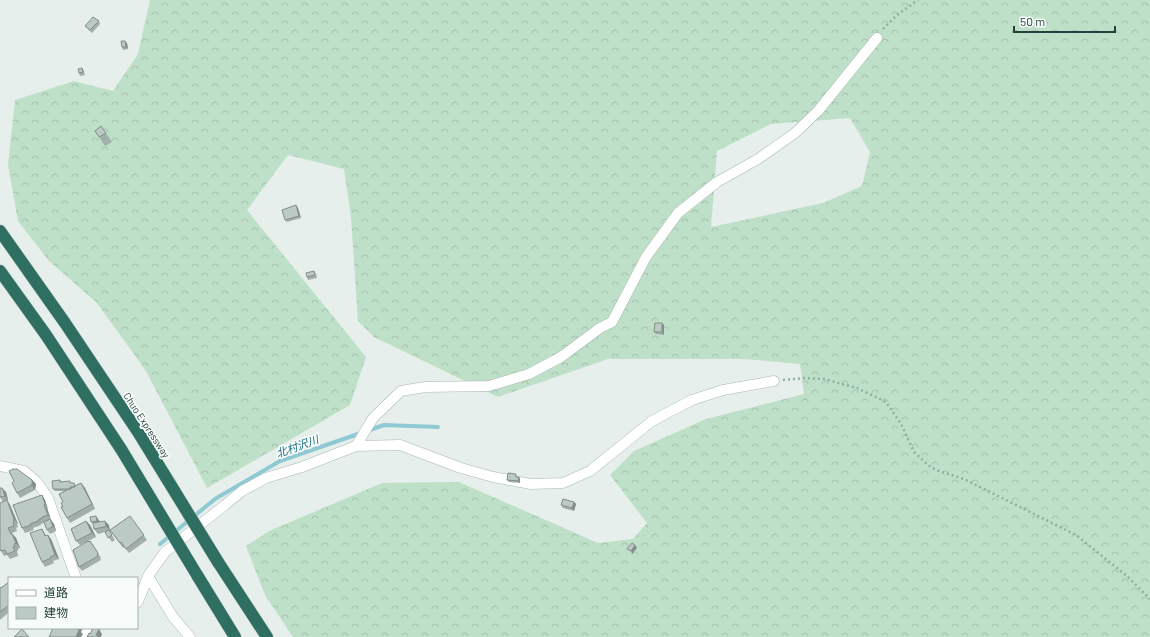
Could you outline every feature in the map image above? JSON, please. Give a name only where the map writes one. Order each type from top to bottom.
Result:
[{"type":"highway","name":"Chuo Expressway","points":[[0,230],[65,323],[140,435],[218,562],[267,637]]},
{"type":"highway","points":[[0,271],[46,334],[121,450],[235,637]]},
{"type":"street","points":[[356,446],[372,418],[401,391],[425,388],[489,386],[529,374],[561,357],[600,328],[612,322],[646,257],[678,213],[717,182],[758,159],[795,133],[818,111],[877,38]]},
{"type":"street","points":[[138,601],[148,576],[165,552],[225,506],[242,491],[266,478],[302,467],[356,446],[400,445],[461,468],[493,477],[531,484],[563,483],[590,471],[652,421],[692,400],[723,390],[774,381]]},
{"type":"street","points":[[0,466],[24,471],[41,487],[48,498],[76,577]]},
{"type":"street","points":[[148,576],[173,617],[190,637]]},
{"type":"path","points":[[877,38],[881,30],[897,15],[918,0]]},
{"type":"path","points":[[774,381],[805,378],[824,379],[857,388],[886,402],[901,424],[914,452],[928,465],[936,470],[964,479],[1076,535],[1127,576],[1150,599]]},
{"type":"green space","points":[[150,0],[1150,0],[1150,637],[293,637],[265,595],[246,546],[269,531],[382,483],[459,482],[598,543],[633,539],[647,523],[610,475],[634,451],[706,419],[804,394],[800,364],[744,359],[608,359],[498,397],[374,337],[358,321],[351,217],[344,169],[288,155],[247,210],[366,357],[350,405],[207,488],[146,371],[97,303],[49,261],[18,221],[8,165],[15,100],[74,81],[113,91],[138,54]],"holes":[[[850,118],[870,152],[862,186],[823,203],[711,227],[717,151],[771,124]]]},
{"type":"building","points":[[93,17],[99,21],[90,30],[85,26]]},
{"type":"building","points":[[121,41],[125,41],[126,47],[122,47]]},
{"type":"building","points":[[82,68],[83,72],[79,73],[78,69]]},
{"type":"building","points":[[101,126],[106,133],[99,137],[95,131]]},
{"type":"building","points":[[296,205],[299,216],[285,220],[282,210]]},
{"type":"building","points":[[314,271],[315,275],[307,277],[306,273]]},
{"type":"building","points":[[655,323],[662,323],[662,332],[654,332]]},
{"type":"building","points":[[17,469],[32,480],[32,485],[17,493],[12,483],[14,481],[9,471]]},
{"type":"building","points":[[508,473],[516,474],[516,477],[519,477],[518,481],[507,480]]},
{"type":"building","points":[[60,480],[60,482],[70,481],[70,483],[74,483],[75,487],[70,487],[71,489],[53,489],[52,481]]},
{"type":"building","points":[[81,483],[92,504],[67,518],[61,507],[63,507],[61,503],[63,502],[59,494]]},
{"type":"building","points":[[0,488],[2,488],[5,496],[0,497]]},
{"type":"building","points":[[42,495],[48,515],[30,524],[31,525],[22,528],[13,505]]},
{"type":"building","points":[[563,499],[574,502],[572,508],[561,505]]},
{"type":"building","points":[[7,500],[14,519],[14,526],[8,528],[16,543],[13,547],[15,551],[7,554],[5,550],[1,551],[0,549],[0,503]]},
{"type":"building","points":[[96,516],[97,521],[91,522],[90,517]]},
{"type":"building","points":[[130,516],[144,535],[126,549],[110,530]]},
{"type":"building","points":[[50,519],[53,526],[47,530],[44,522]]},
{"type":"building","points":[[86,521],[92,533],[76,541],[71,529]]},
{"type":"building","points":[[105,521],[106,526],[94,529],[93,523]]},
{"type":"building","points":[[42,529],[45,536],[48,535],[55,555],[42,562],[30,533]]},
{"type":"building","points":[[109,530],[112,535],[108,538],[105,532]]},
{"type":"building","points":[[90,541],[98,553],[98,556],[79,567],[73,550]]},
{"type":"building","points":[[632,543],[635,545],[631,551],[627,549]]},
{"type":"building","points":[[8,583],[8,606],[0,612],[0,587],[1,588]]},
{"type":"building","points":[[22,629],[29,637],[14,637]]},
{"type":"building","points":[[53,629],[79,630],[76,637],[49,637]]},
{"type":"building","points":[[92,629],[99,629],[96,635],[100,637],[87,637],[89,633],[90,634]]},
{"type":"waterway","name":"北村沢川","points":[[367,431],[384,425],[438,427]]},
{"type":"waterway","name":"北村沢川","points":[[160,544],[215,499],[280,461],[361,433]]}]
